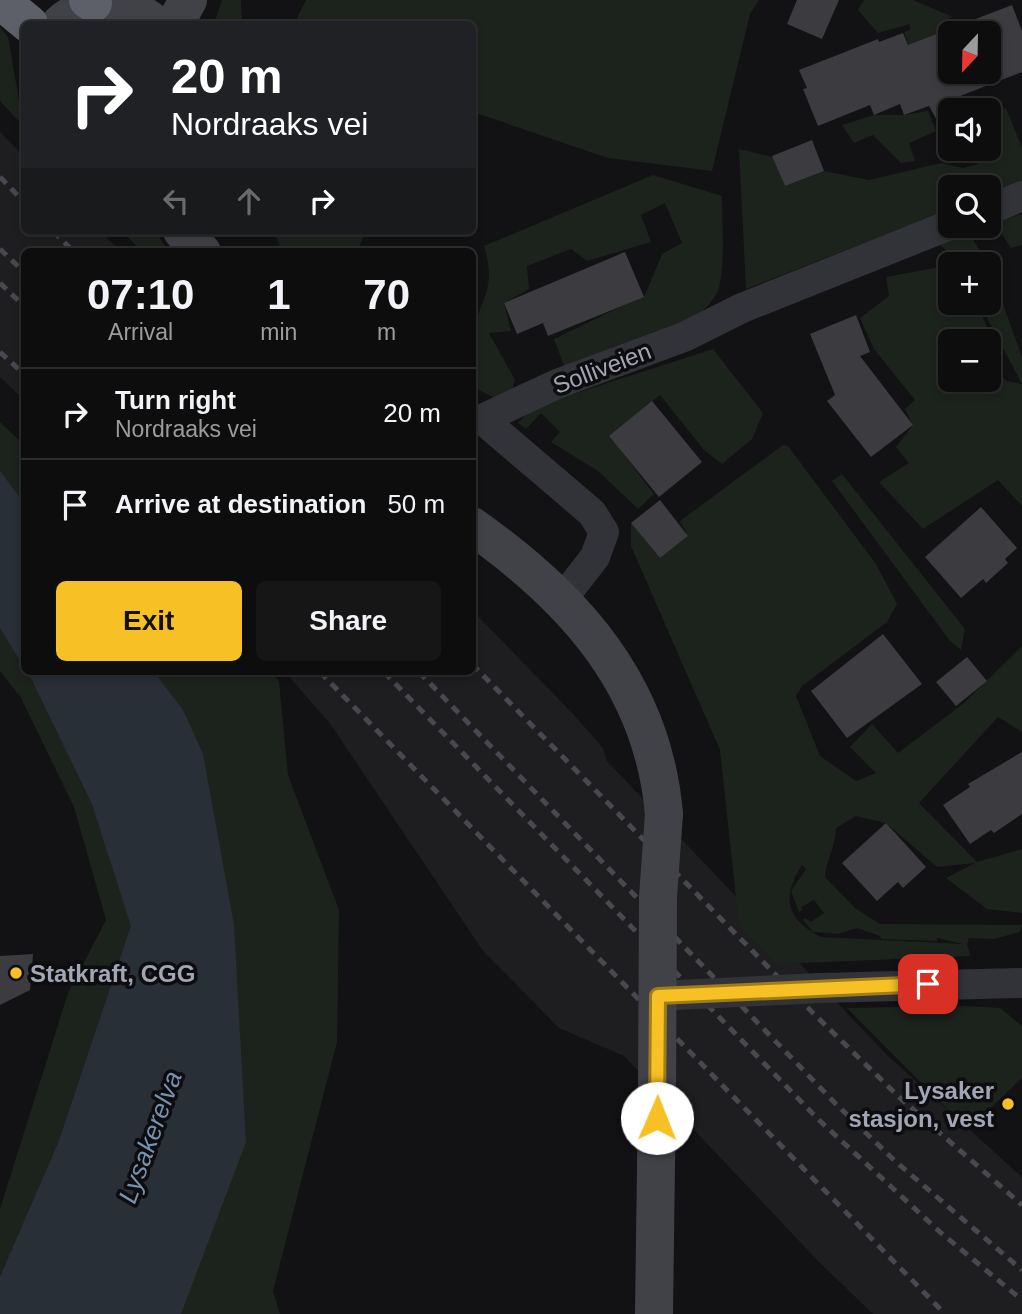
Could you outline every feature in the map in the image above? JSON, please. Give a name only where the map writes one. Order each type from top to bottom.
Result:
[{"type":"highway","points":[[0,0],[25,21]]},
{"type":"main road","points":[[177,21],[188,0]]},
{"type":"main road","points":[[64,21],[78,9],[99,1],[126,4],[144,13],[152,21]]},
{"type":"main road","points":[[476,530],[521,561],[562,598],[606,653],[638,710],[656,765],[664,814],[658,897],[654,1314]]},
{"type":"street","points":[[1001,205],[1022,196]]},
{"type":"street","name":"Solliveien","points":[[562,598],[594,557],[604,532],[592,513],[482,419],[557,384],[684,337],[742,309],[938,230]]},
{"type":"street","points":[[658,996],[820,988],[1022,983]]},
{"type":"shaded area","points":[[222,0],[241,0],[242,21],[215,21]]},
{"type":"shaded area","points":[[306,0],[759,0],[750,14],[712,171],[608,158],[476,113],[476,21],[296,21]]},
{"type":"shaded area","points":[[864,0],[913,0],[953,17],[938,21],[938,74],[914,60],[904,32],[910,30],[910,24],[878,33],[858,10]]},
{"type":"shaded area","points":[[0,27],[8,37],[21,103],[21,124],[0,101]]},
{"type":"shaded area","points":[[1006,108],[1022,148],[1022,182],[1001,190],[1001,175],[938,175],[938,215],[746,289],[739,149],[773,157],[785,186],[824,171],[869,180],[941,163],[963,168],[978,164],[976,161],[1001,161],[1001,109]]},
{"type":"shaded area","points":[[928,111],[936,131],[909,143],[915,161],[901,163],[873,135],[854,143],[842,125],[874,115],[904,115]]},
{"type":"shaded area","points":[[0,132],[21,153],[21,235],[104,235],[117,248],[21,248],[21,397],[0,377]]},
{"type":"shaded area","points":[[653,175],[722,196],[722,272],[713,299],[699,314],[679,327],[630,349],[566,371],[554,339],[645,295],[662,254],[682,243],[665,203],[641,215],[651,242],[587,261],[571,249],[527,266],[529,289],[504,303],[511,331],[489,333],[515,380],[511,393],[493,397],[476,388],[476,321],[486,295],[489,275],[484,246]]},
{"type":"shaded area","points":[[1022,214],[1022,245],[1011,248],[1001,233],[1001,220]]},
{"type":"shaded area","points":[[126,235],[158,235],[166,248],[138,248]]},
{"type":"shaded area","points":[[276,235],[364,235],[359,248],[280,248]]},
{"type":"shaded area","points":[[948,238],[972,238],[981,252],[948,252],[937,242]]},
{"type":"shaded area","points":[[938,267],[938,315],[982,315],[988,329],[938,329],[938,392],[1001,392],[1001,374],[1006,381],[1022,384],[1022,506],[998,480],[923,529],[879,482],[909,463],[896,447],[913,425],[905,409],[915,400],[874,349],[860,318],[889,296],[886,277]]},
{"type":"shaded area","points":[[1001,298],[1022,357],[1022,384],[1001,344],[1001,329],[993,329],[985,315],[1001,315]]},
{"type":"shaded area","points":[[713,349],[763,413],[752,439],[722,464],[704,450],[660,395],[610,436],[654,494],[638,509],[598,471],[551,442],[560,432],[541,413],[526,429],[518,423],[533,407]]},
{"type":"shaded area","points":[[0,422],[21,442],[21,675],[273,675],[279,681],[288,775],[339,910],[337,1042],[273,1291],[280,1314],[0,1314],[0,1209],[68,993],[106,920],[74,807],[21,698],[0,671]]},
{"type":"shaded area","points":[[783,445],[788,446],[876,564],[897,604],[887,622],[802,686],[796,696],[820,756],[856,781],[876,773],[850,747],[872,724],[898,753],[964,703],[1022,646],[1022,732],[998,717],[919,803],[977,862],[1022,849],[1022,913],[987,909],[946,878],[975,863],[937,867],[886,823],[856,816],[836,828],[825,877],[855,908],[880,924],[1022,925],[1020,932],[994,939],[969,938],[967,945],[971,956],[777,964],[739,926],[720,750],[631,546],[631,523],[660,558],[688,536],[680,521]],"holes":[[[802,865],[806,869],[791,891],[799,912],[803,910],[801,907],[814,900],[824,913],[811,922],[805,918],[803,920],[813,932],[838,934],[857,928],[880,936],[881,939],[937,941],[937,938],[963,944],[821,937],[809,930],[800,923],[790,907],[791,888],[795,877]]]},
{"type":"shaded area","points":[[842,474],[965,629],[961,650],[950,641],[832,481]]},
{"type":"shaded area","points":[[476,614],[575,716],[603,748],[607,761],[887,1055],[1022,1177],[1022,1314],[873,1314],[820,1263],[624,1056],[559,1028],[483,951],[331,725],[288,675],[476,675]]},
{"type":"shaded area","points":[[847,1008],[1000,1008],[1022,1026],[1022,1078],[968,1130]]},
{"type":"water","points":[[0,471],[21,499],[21,662],[0,628]]},
{"type":"water","name":"Lysakerelva","points":[[29,675],[156,675],[183,710],[203,754],[234,925],[246,1142],[181,1314],[0,1314],[0,1277],[59,1141],[131,926],[92,804]]},
{"type":"building","points":[[797,0],[839,0],[822,39],[787,24]]},
{"type":"building","points":[[1012,5],[1022,31],[1022,72],[1001,80],[1001,21],[970,21]]},
{"type":"building","points":[[903,33],[908,45],[938,33],[938,84],[991,84],[955,98],[938,98],[938,122],[929,106],[904,115],[900,104],[874,115],[870,105],[818,126],[803,89],[807,88],[799,70],[878,39],[879,42]]},
{"type":"building","points":[[812,140],[824,171],[785,186],[772,156]]},
{"type":"building","points":[[625,252],[644,297],[548,336],[543,323],[517,334],[504,303]]},
{"type":"building","points":[[856,315],[870,352],[860,356],[913,425],[871,457],[827,401],[835,395],[810,334]]},
{"type":"building","points":[[652,401],[702,462],[659,497],[609,436]]},
{"type":"building","points":[[660,500],[688,536],[660,558],[631,523]]},
{"type":"building","points":[[981,507],[1017,548],[1005,559],[1008,563],[986,583],[983,579],[961,598],[925,557]]},
{"type":"building","points":[[883,634],[922,684],[847,738],[811,691]]},
{"type":"building","points":[[967,657],[987,681],[956,706],[936,682]]},
{"type":"building","points":[[1022,752],[1022,814],[994,833],[991,830],[970,844],[943,805],[970,787],[968,784]]},
{"type":"building","points":[[886,823],[926,867],[903,888],[898,882],[877,901],[842,863]]},
{"type":"building","name":"Statkraft, CGG","points":[[33,954],[30,990],[0,1005],[0,956]]},
{"type":"railway","points":[[0,177],[21,199]]},
{"type":"railway","points":[[57,235],[70,248]]},
{"type":"railway","points":[[0,249],[21,269]]},
{"type":"railway","points":[[0,283],[21,303]]},
{"type":"railway","points":[[0,352],[21,371]]},
{"type":"railway","points":[[476,668],[815,1015],[899,1097],[1022,1205]]},
{"type":"railway","points":[[323,675],[945,1314]]},
{"type":"railway","points":[[387,675],[820,1121],[940,1232],[1022,1300]]},
{"type":"railway","points":[[422,675],[837,1105],[895,1161],[1022,1270]]},
{"type":"place","name":"Statkraft, CGG","points":[[16,973]]},
{"type":"place","name":"Lysaker stasjon, vest","points":[[1008,1104]]},
{"type":"route","points":[[657,1118],[658,996],[928,984]]}]
